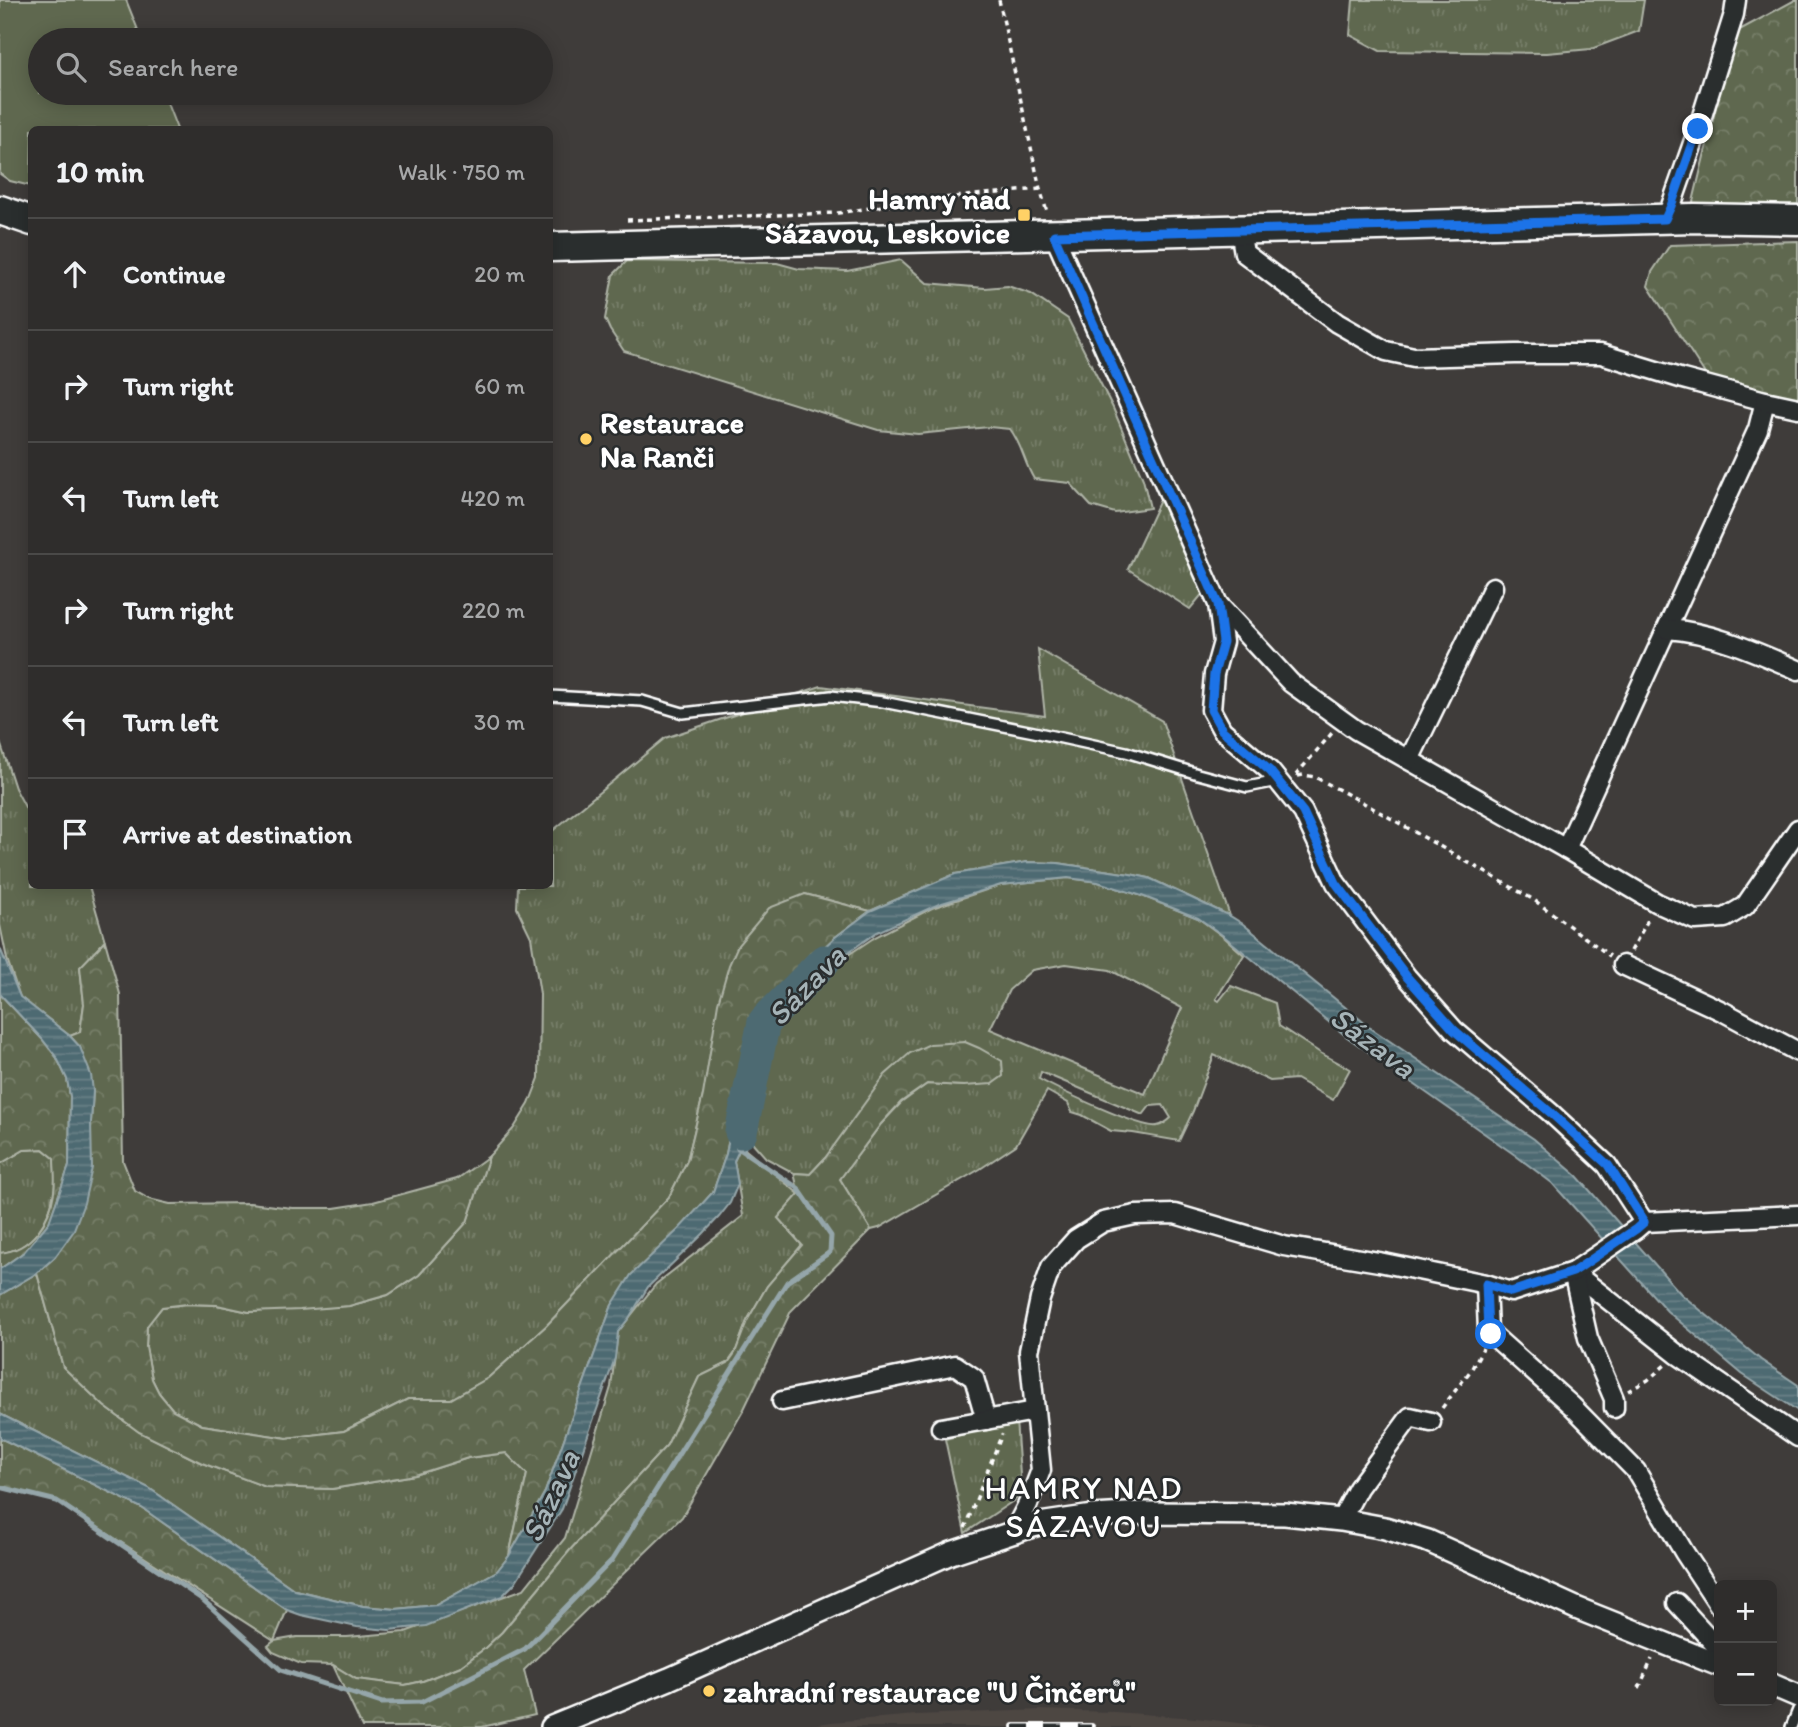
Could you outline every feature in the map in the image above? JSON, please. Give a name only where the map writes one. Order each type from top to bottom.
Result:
[{"type":"main road","points":[[0,210],[28,220]]},
{"type":"main road","points":[[553,247],[1665,219],[1798,219]]},
{"type":"street","points":[[1665,219],[1698,129],[1734,15],[1736,0]]},
{"type":"street","points":[[1240,230],[1244,253],[1337,323],[1386,351],[1414,357],[1601,354],[1798,408]]},
{"type":"street","points":[[1054,235],[1218,604],[1223,642],[1214,674],[1211,710],[1222,730],[1270,771],[1286,779],[1336,883],[1407,977],[1454,1030],[1608,1165],[1640,1225]]},
{"type":"street","points":[[1566,849],[1758,429],[1765,401]]},
{"type":"street","points":[[1409,760],[1493,587]]},
{"type":"street","points":[[1218,604],[1291,683],[1356,730],[1657,903],[1695,920],[1725,918],[1745,906],[1798,829]]},
{"type":"street","points":[[1667,629],[1686,631],[1746,647],[1798,670]]},
{"type":"street","points":[[1623,965],[1724,1012],[1798,1052]]},
{"type":"street","points":[[1013,1533],[1041,1470],[1029,1351],[1040,1299],[1051,1267],[1076,1240],[1103,1222],[1135,1215],[1175,1214],[1284,1246],[1379,1262],[1486,1284],[1511,1292],[1573,1272],[1640,1225],[1798,1215]]},
{"type":"street","points":[[1573,1272],[1677,1354],[1798,1437]]},
{"type":"street","points":[[1573,1272],[1588,1338],[1614,1403]]},
{"type":"street","points":[[1486,1284],[1488,1331],[1572,1406],[1636,1471],[1714,1597]]},
{"type":"street","points":[[782,1401],[955,1365],[974,1378],[986,1420]]},
{"type":"street","points":[[941,1428],[1035,1411]]},
{"type":"street","points":[[1341,1520],[1358,1488],[1410,1417],[1432,1422]]},
{"type":"street","points":[[552,1727],[669,1679],[951,1553],[1039,1524],[1093,1516],[1144,1513],[1285,1514],[1385,1528],[1428,1541],[1576,1608],[1714,1663]]},
{"type":"street","points":[[1677,1603],[1714,1644]]},
{"type":"street","points":[[1777,1687],[1798,1696]]},
{"type":"lane","points":[[553,696],[642,701],[683,713],[831,696],[844,697],[883,702],[1113,749],[1247,787],[1286,779]]},
{"type":"lane","points":[[1791,1727],[1798,1710]]},
{"type":"path","points":[[999,0],[1040,190],[1054,235]]},
{"type":"path","points":[[616,220],[838,213],[922,200],[1040,190]]},
{"type":"path","points":[[1286,779],[1343,721]]},
{"type":"path","points":[[1286,779],[1303,775],[1315,777],[1362,802],[1534,900],[1623,965],[1657,903]]},
{"type":"path","points":[[1432,1422],[1471,1370],[1491,1334]]},
{"type":"path","points":[[1614,1403],[1648,1380],[1677,1354]]},
{"type":"path","points":[[961,1538],[1009,1415]]},
{"type":"path","points":[[1639,1688],[1655,1651]]},
{"type":"shaded area","points":[[1041,1710],[1115,1712],[1273,1727],[799,1727],[916,1715]]},
{"type":"green space","points":[[0,0],[126,0],[137,28],[28,28],[28,105],[168,105],[176,126],[28,126],[28,185],[10,181],[0,174]]},
{"type":"green space","points":[[1353,0],[1644,0],[1639,31],[1591,49],[1547,53],[1380,51],[1350,35]]},
{"type":"green space","points":[[1798,0],[1798,204],[1690,214],[1734,33]]},
{"type":"green space","points":[[1798,241],[1798,403],[1707,377],[1648,286],[1652,272],[1670,245]]},
{"type":"green space","points":[[901,260],[927,283],[985,288],[1008,286],[1031,294],[1068,319],[1113,408],[1143,479],[1150,508],[1115,513],[1091,506],[1070,483],[1034,479],[1010,429],[989,427],[918,434],[878,430],[624,351],[605,319],[613,275],[627,261],[777,263],[799,269],[847,271]]},
{"type":"green space","points":[[1160,500],[1204,592],[1190,609],[1128,569]]},
{"type":"green space","points":[[1038,649],[1162,721],[1230,916],[1149,878],[1058,863],[1027,862],[955,874],[870,911],[805,894],[703,1095],[687,1161],[669,1197],[546,1326],[488,1378],[451,1399],[408,1399],[344,1431],[287,1438],[202,1425],[173,1410],[159,1393],[152,1379],[146,1347],[147,1326],[162,1307],[217,1305],[249,1312],[349,1306],[388,1295],[419,1275],[467,1222],[489,1156],[514,1128],[529,1104],[539,1078],[540,994],[531,937],[517,908],[518,889],[553,889],[553,831],[665,738],[821,686],[1045,716]]},
{"type":"green space","points":[[0,742],[15,788],[28,812],[28,889],[90,889],[105,941],[80,967],[84,1004],[80,1032],[70,1036],[20,997],[7,959],[0,925]]},
{"type":"green space","points":[[1068,878],[1098,882],[1198,918],[1244,955],[1216,999],[1219,1001],[1231,986],[1275,1003],[1279,1026],[1350,1069],[1333,1100],[1296,1079],[1270,1081],[1214,1055],[1179,1141],[1111,1131],[1072,1112],[1068,1103],[1047,1091],[1016,1145],[980,1169],[879,1228],[871,1230],[840,1179],[881,1124],[901,1103],[927,1084],[964,1086],[965,1042],[825,1158],[810,1174],[794,1173],[766,1158],[752,1142],[750,1078],[761,1029],[778,1002],[875,937],[932,908],[1001,885]],"holes":[[[1066,964],[1110,970],[1182,1008],[1145,1094],[990,1029],[1009,990],[1032,970]],[[1041,1072],[1143,1115],[1150,1106],[1163,1105],[1171,1118],[1157,1126],[1134,1121],[1039,1079]]]},
{"type":"green space","points":[[805,894],[870,911],[834,938],[763,1004],[752,1021],[726,1154],[713,1192],[612,1305],[545,1492],[509,1556],[527,1474],[506,1453],[468,1458],[415,1475],[332,1489],[266,1487],[202,1463],[139,1432],[104,1406],[63,1367],[37,1273],[55,1257],[91,1122],[93,1091],[80,1047],[70,1036],[80,1032],[84,1004],[80,967],[105,941],[120,994],[123,1161],[135,1191],[149,1199],[170,1204],[250,1203],[292,1208],[334,1208],[373,1202],[457,1179],[489,1156],[467,1222],[419,1275],[388,1295],[349,1306],[300,1310],[249,1312],[217,1305],[187,1304],[162,1307],[147,1326],[146,1347],[152,1379],[173,1410],[202,1425],[287,1438],[344,1431],[408,1399],[451,1399],[488,1378],[546,1326],[669,1197],[687,1161],[703,1095],[718,1003],[729,965],[738,945],[769,908]]},
{"type":"green space","points":[[0,994],[57,1058],[67,1079],[70,1096],[69,1166],[49,1223],[24,1252],[0,1269],[0,1253],[11,1251],[30,1240],[44,1223],[52,1203],[55,1179],[54,1158],[43,1149],[24,1150],[0,1164]]},
{"type":"green space","points":[[965,1042],[1002,1061],[1003,1076],[992,1084],[927,1084],[901,1102],[840,1179],[871,1230],[791,1311],[743,1411],[682,1517],[524,1670],[535,1715],[482,1727],[362,1727],[333,1665],[356,1679],[405,1685],[461,1666],[502,1632],[571,1549],[667,1445],[699,1377],[728,1363],[735,1353],[747,1321],[767,1286],[802,1245],[778,1218],[799,1194],[794,1173],[810,1174],[825,1158],[885,1075],[910,1053],[930,1044]]},
{"type":"green space","points":[[741,1146],[799,1194],[778,1218],[802,1245],[767,1286],[728,1363],[699,1377],[667,1445],[571,1549],[502,1632],[461,1666],[405,1685],[356,1679],[333,1665],[301,1664],[273,1652],[268,1646],[274,1641],[297,1637],[347,1637],[405,1632],[524,1589],[565,1538],[611,1387],[618,1332],[656,1284],[743,1216],[734,1161]]},
{"type":"green space","points":[[43,1149],[54,1158],[55,1175],[52,1203],[44,1223],[30,1240],[11,1251],[0,1253],[0,1164],[24,1150]]},
{"type":"green space","points":[[37,1273],[63,1367],[104,1406],[139,1432],[202,1463],[266,1487],[332,1489],[415,1475],[468,1458],[506,1453],[527,1474],[509,1556],[497,1571],[436,1605],[396,1609],[363,1606],[295,1590],[149,1488],[0,1414],[0,1295]]},
{"type":"green space","points":[[1016,1420],[1021,1489],[1016,1499],[965,1533],[945,1439]]},
{"type":"green space","points":[[0,1438],[142,1508],[287,1610],[274,1641],[57,1501],[0,1487]]},
{"type":"water","points":[[1027,862],[1058,863],[1149,878],[1243,924],[1372,1029],[1534,1139],[1577,1176],[1681,1294],[1761,1360],[1798,1385],[1798,1411],[1742,1374],[1667,1311],[1552,1183],[1347,1037],[1225,937],[1198,918],[1142,896],[1098,882],[1068,878],[1001,885],[939,904],[877,932],[778,1002],[761,1029],[750,1078],[750,1127],[745,1149],[741,1146],[734,1161],[738,1184],[730,1203],[703,1234],[648,1287],[618,1332],[615,1358],[562,1509],[514,1584],[502,1596],[426,1626],[389,1630],[357,1627],[301,1615],[287,1610],[142,1508],[0,1438],[0,1414],[149,1488],[295,1590],[363,1606],[396,1609],[436,1605],[497,1571],[509,1556],[545,1492],[612,1305],[631,1275],[713,1192],[726,1154],[752,1021],[763,1004],[834,938],[870,911],[955,874]]},
{"type":"water","points":[[0,948],[20,997],[80,1047],[91,1075],[93,1091],[92,1168],[84,1203],[73,1232],[55,1257],[37,1273],[0,1295],[0,1269],[24,1252],[49,1222],[69,1166],[70,1096],[67,1079],[57,1058],[0,994]]},
{"type":"waterway","name":"Sázava","points":[[741,1132],[764,1022],[824,961]]},
{"type":"waterway","points":[[0,1487],[57,1501],[203,1600],[281,1670],[382,1703],[422,1702],[525,1649],[612,1560],[787,1282],[830,1252],[831,1236],[798,1188],[738,1148]]},
{"type":"railway","points":[[1014,1727],[1091,1727]]},
{"type":"place","name":"Hamry nad Sázavou, Leskovice","points":[[1024,215]]},
{"type":"place","name":"Restaurace Na Ranči","points":[[586,439]]},
{"type":"place","name":"zahradní restaurace \"U Činčerů\"","points":[[709,1691]]},
{"type":"district","name":"HAMRY NAD SÁZAVOU","points":[[1084,1506]]},
{"type":"route","points":[[1491,1334],[1488,1331],[1486,1284],[1511,1292],[1573,1272],[1644,1222],[1608,1165],[1454,1030],[1407,977],[1336,883],[1303,812],[1270,771],[1222,730],[1211,710],[1214,674],[1223,642],[1218,604],[1054,235],[1665,219],[1698,129]]}]
